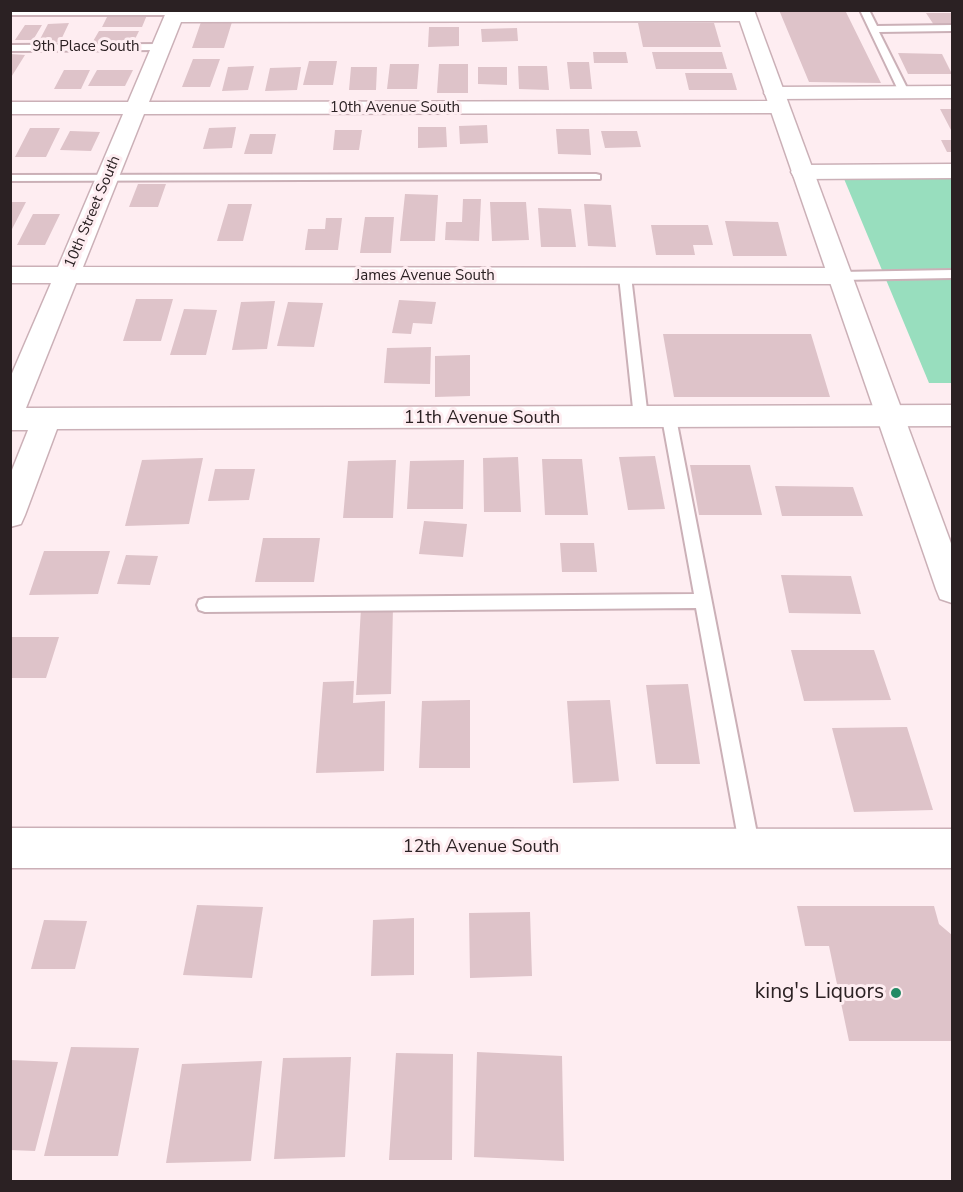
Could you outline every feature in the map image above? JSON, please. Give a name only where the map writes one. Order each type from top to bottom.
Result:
[{"type":"street","points":[[175,13],[745,13],[952,589]]},
{"type":"street","name":"10th Street South","points":[[10,413],[138,108],[175,13]]},
{"type":"street","name":"10th Avenue South","points":[[10,108],[777,100],[904,92],[952,92]]},
{"type":"street","points":[[802,172],[952,171]]},
{"type":"street","name":"James Avenue South","points":[[10,275],[840,276]]},
{"type":"street","name":"11th Avenue South","points":[[10,419],[891,418],[952,416]]},
{"type":"street","points":[[10,515],[47,419]]},
{"type":"street","name":"12th Avenue South","points":[[10,848],[952,849]]},
{"type":"lane","points":[[864,10],[904,92]]},
{"type":"lane","points":[[10,12],[175,13]]},
{"type":"lane","points":[[873,28],[952,28]]},
{"type":"lane","name":"9th Place South","points":[[10,48],[160,47]]},
{"type":"lane","points":[[10,178],[596,177]]},
{"type":"lane","points":[[840,276],[952,274]]},
{"type":"lane","points":[[625,276],[641,418]]},
{"type":"lane","points":[[669,418],[750,849]]},
{"type":"lane","points":[[205,605],[703,601]]},
{"type":"green space","points":[[842,174],[952,174],[952,383],[929,383]]},
{"type":"building","points":[[779,10],[845,10],[881,83],[809,82]]},
{"type":"building","points":[[926,13],[952,13],[952,25],[934,25]]},
{"type":"building","points":[[108,15],[147,15],[142,27],[102,27]]},
{"type":"building","points":[[201,22],[232,22],[224,48],[192,48]]},
{"type":"building","points":[[69,23],[60,42],[38,43],[48,24]]},
{"type":"building","points":[[638,23],[714,23],[721,47],[643,47]]},
{"type":"building","points":[[25,25],[42,25],[33,40],[15,40]]},
{"type":"building","points":[[429,27],[459,27],[459,46],[428,47]]},
{"type":"building","points":[[517,28],[518,41],[482,42],[481,29]]},
{"type":"building","points":[[99,31],[139,31],[133,43],[92,43]]},
{"type":"building","points":[[593,52],[626,52],[628,63],[594,63]]},
{"type":"building","points":[[652,52],[722,52],[727,69],[656,69]]},
{"type":"building","points":[[898,53],[942,54],[952,74],[908,74]]},
{"type":"building","points":[[10,54],[25,55],[10,79]]},
{"type":"building","points":[[193,59],[220,59],[210,87],[182,87]]},
{"type":"building","points":[[309,61],[337,61],[333,85],[303,85]]},
{"type":"building","points":[[567,62],[589,62],[592,89],[570,89]]},
{"type":"building","points":[[390,64],[419,64],[417,89],[387,89]]},
{"type":"building","points":[[439,64],[468,64],[468,93],[437,93]]},
{"type":"building","points":[[254,66],[248,90],[222,91],[228,67]]},
{"type":"building","points":[[518,66],[547,66],[549,90],[519,89]]},
{"type":"building","points":[[301,67],[297,90],[265,91],[270,68]]},
{"type":"building","points":[[351,67],[377,67],[376,90],[349,90]]},
{"type":"building","points":[[478,67],[507,67],[507,85],[478,84]]},
{"type":"building","points":[[64,70],[90,70],[81,89],[54,89]]},
{"type":"building","points":[[97,70],[133,70],[125,86],[88,86]]},
{"type":"building","points":[[685,73],[732,73],[737,90],[689,90]]},
{"type":"building","points":[[940,109],[952,109],[952,130],[951,130]]},
{"type":"building","points":[[487,125],[488,143],[460,144],[459,126]]},
{"type":"building","points":[[236,127],[232,148],[203,149],[209,128]]},
{"type":"building","points":[[418,127],[446,127],[447,147],[418,148]]},
{"type":"building","points":[[30,128],[60,128],[46,157],[15,157]]},
{"type":"building","points":[[556,129],[589,129],[591,155],[558,154]]},
{"type":"building","points":[[335,130],[362,130],[359,150],[333,150]]},
{"type":"building","points":[[70,131],[100,132],[91,151],[60,150]]},
{"type":"building","points":[[601,131],[637,131],[641,147],[605,148]]},
{"type":"building","points":[[250,134],[276,134],[272,154],[244,154]]},
{"type":"building","points":[[941,140],[952,140],[952,152],[947,152]]},
{"type":"building","points":[[138,184],[166,184],[158,207],[129,207]]},
{"type":"building","points":[[405,194],[438,195],[435,241],[400,241]]},
{"type":"building","points":[[463,199],[481,199],[479,241],[445,240],[446,222],[462,222]]},
{"type":"building","points":[[10,202],[26,202],[10,233]]},
{"type":"building","points":[[490,202],[526,202],[529,240],[492,241]]},
{"type":"building","points":[[228,204],[252,204],[243,241],[217,241]]},
{"type":"building","points":[[584,204],[611,205],[616,247],[588,246]]},
{"type":"building","points":[[538,208],[571,209],[576,247],[541,247]]},
{"type":"building","points":[[33,214],[60,214],[45,245],[17,245]]},
{"type":"building","points":[[365,217],[394,217],[391,253],[360,253]]},
{"type":"building","points":[[326,218],[342,218],[338,250],[305,250],[308,229],[325,229]]},
{"type":"building","points":[[725,221],[778,222],[787,256],[733,256]]},
{"type":"building","points":[[651,225],[708,225],[713,245],[693,245],[695,255],[656,255]]},
{"type":"building","points":[[136,299],[173,299],[161,341],[123,341]]},
{"type":"building","points":[[399,300],[436,302],[432,324],[413,323],[411,334],[392,333]]},
{"type":"building","points":[[275,301],[267,349],[232,350],[241,302]]},
{"type":"building","points":[[288,302],[323,303],[314,347],[277,346]]},
{"type":"building","points":[[184,309],[217,310],[206,355],[170,355]]},
{"type":"building","points":[[663,334],[811,334],[830,397],[674,397]]},
{"type":"building","points":[[431,347],[430,384],[384,383],[387,348]]},
{"type":"building","points":[[470,355],[470,396],[435,397],[435,356]]},
{"type":"building","points":[[655,456],[665,509],[628,510],[619,457]]},
{"type":"building","points":[[518,457],[521,512],[484,512],[483,458]]},
{"type":"building","points":[[203,458],[189,524],[125,526],[142,460]]},
{"type":"building","points":[[542,459],[582,459],[588,515],[545,515]]},
{"type":"building","points":[[396,460],[393,518],[343,518],[348,461]]},
{"type":"building","points":[[464,460],[463,509],[407,509],[410,461]]},
{"type":"building","points":[[690,465],[750,465],[762,515],[699,515]]},
{"type":"building","points":[[215,469],[255,469],[249,500],[208,501]]},
{"type":"building","points":[[775,486],[853,487],[863,516],[782,516]]},
{"type":"building","points":[[424,521],[467,524],[463,557],[419,554]]},
{"type":"building","points":[[263,538],[320,538],[314,582],[255,582]]},
{"type":"building","points":[[560,543],[594,543],[597,572],[562,572]]},
{"type":"building","points":[[44,551],[110,551],[98,594],[29,595]]},
{"type":"building","points":[[126,555],[158,556],[150,585],[117,584]]},
{"type":"building","points":[[781,575],[851,576],[861,614],[789,613]]},
{"type":"building","points":[[393,607],[391,694],[356,695],[361,608]]},
{"type":"building","points":[[10,637],[59,637],[46,678],[10,678]]},
{"type":"building","points":[[791,650],[874,650],[891,700],[804,701]]},
{"type":"building","points":[[354,681],[353,703],[385,701],[384,771],[316,773],[323,682]]},
{"type":"building","points":[[688,684],[700,764],[656,764],[646,685]]},
{"type":"building","points":[[470,700],[470,768],[419,768],[422,701]]},
{"type":"building","points":[[610,700],[619,781],[573,783],[567,701]]},
{"type":"building","points":[[907,727],[933,810],[854,812],[832,728]]},
{"type":"building","points":[[197,905],[263,907],[252,978],[183,975]]},
{"type":"building","name":"king's Liquors","points":[[797,906],[934,906],[939,924],[952,935],[952,1041],[849,1041],[829,946],[805,946]]},
{"type":"building","points":[[530,912],[532,976],[470,978],[469,913]]},
{"type":"building","points":[[414,918],[414,975],[371,976],[373,920]]},
{"type":"building","points":[[44,920],[87,921],[75,969],[31,969]]},
{"type":"building","points":[[71,1047],[139,1048],[118,1156],[44,1156]]},
{"type":"building","points":[[477,1052],[562,1056],[564,1161],[474,1157]]},
{"type":"building","points":[[396,1053],[453,1054],[452,1160],[389,1160]]},
{"type":"building","points":[[351,1057],[345,1157],[274,1159],[283,1058]]},
{"type":"building","points":[[10,1060],[58,1062],[35,1151],[10,1150]]},
{"type":"building","points":[[262,1061],[251,1161],[166,1163],[182,1064]]},
{"type":"place","name":"king's Liquors","points":[[896,993]]}]
